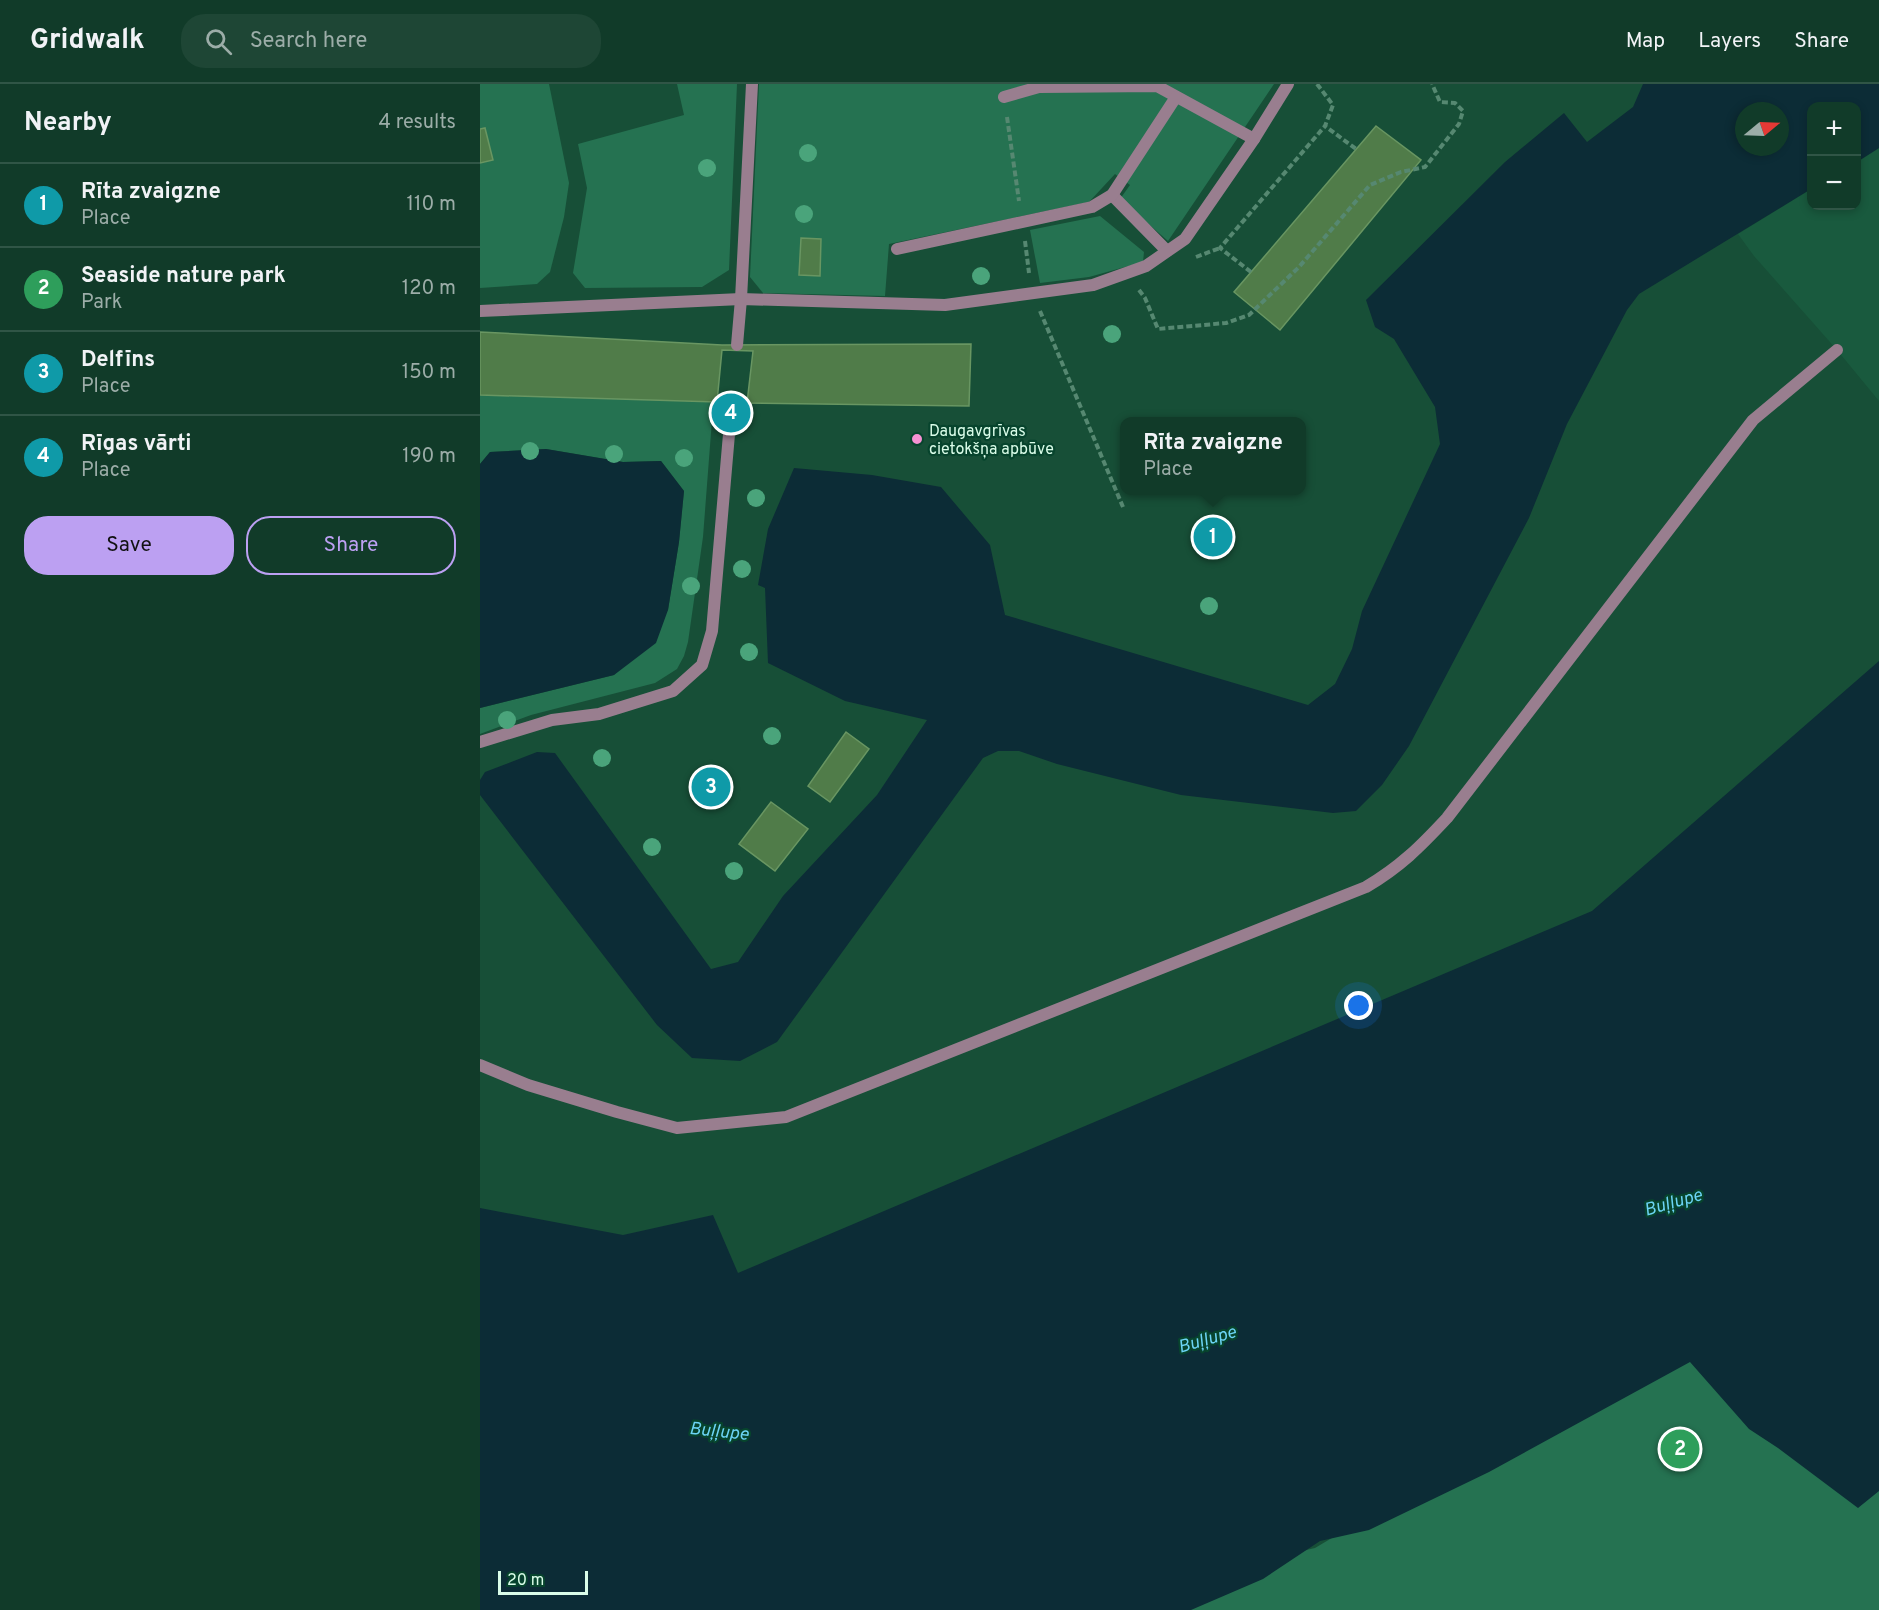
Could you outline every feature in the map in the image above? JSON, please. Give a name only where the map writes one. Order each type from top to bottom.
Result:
[{"type":"lane","points":[[737,345],[752,84]]},
{"type":"lane","points":[[480,311],[741,299],[945,305],[1093,285],[1146,266],[1185,239],[1254,139],[1288,84]]},
{"type":"lane","points":[[1004,97],[1039,87],[1157,86],[1254,139]]},
{"type":"lane","points":[[897,249],[1092,207],[1112,195],[1176,97]]},
{"type":"lane","points":[[1112,195],[1167,251]]},
{"type":"lane","points":[[480,1065],[528,1085],[677,1128],[786,1117],[1366,887],[1393,871],[1418,850],[1447,818],[1752,420],[1837,350]]},
{"type":"lane","points":[[480,742],[552,720],[599,714],[673,691],[702,665],[712,630],[731,411]]},
{"type":"path","points":[[1251,272],[1220,249],[1325,126],[1334,105],[1317,84]]},
{"type":"path","points":[[1124,274],[1145,298],[1158,329],[1226,323],[1249,315],[1299,267],[1370,185],[1401,172],[1425,167],[1459,124],[1463,111],[1455,103],[1440,102],[1432,84]]},
{"type":"path","points":[[1325,126],[1356,149]]},
{"type":"shaded area","points":[[480,84],[549,84],[569,183],[564,217],[550,272],[537,284],[480,288]]},
{"type":"shaded area","points":[[677,84],[737,84],[729,270],[702,287],[585,288],[573,273],[587,188],[578,144],[684,115]]},
{"type":"shaded area","points":[[759,84],[1274,84],[1168,241],[1120,199],[1130,185],[1115,174],[1089,202],[889,244],[885,296],[763,293],[750,277]]},
{"type":"shaded area","points":[[1879,148],[1879,401],[1754,256],[1738,234],[1807,191],[1807,210],[1861,210],[1861,159]]},
{"type":"shaded area","points":[[1100,216],[1144,252],[1143,262],[1089,277],[1040,283],[1030,230]]},
{"type":"shaded area","points":[[480,332],[722,345],[716,410],[712,420],[703,537],[688,642],[677,669],[655,683],[531,715],[480,734],[480,708],[614,675],[668,610],[679,542],[684,491],[661,461],[623,462],[546,449],[490,452],[480,464]]},
{"type":"shaded area","points":[[1879,1204],[1879,1610],[1045,1610],[1315,1548],[1647,1351]]},
{"type":"water","points":[[1643,84],[1879,84],[1879,148],[1861,159],[1861,102],[1807,102],[1807,191],[1639,294],[1627,310],[1567,424],[1529,518],[1409,746],[1382,785],[1356,811],[1333,813],[1181,795],[1057,764],[1019,751],[998,751],[983,758],[777,1042],[740,1061],[692,1058],[657,1025],[480,795],[480,780],[485,772],[537,752],[555,753],[711,969],[738,962],[783,896],[877,795],[927,720],[845,701],[768,663],[765,588],[758,585],[768,529],[794,468],[872,475],[941,487],[990,545],[1005,615],[1308,705],[1335,684],[1352,649],[1362,611],[1440,444],[1435,407],[1394,339],[1375,327],[1366,300],[1505,162],[1564,113],[1587,142],[1633,107]]},
{"type":"water","points":[[546,449],[623,462],[661,461],[684,491],[679,542],[668,610],[656,643],[614,675],[480,708],[480,464],[490,452]]},
{"type":"water","name":"Buļļupe","points":[[1879,661],[1879,1491],[1858,1508],[1749,1429],[1690,1362],[1489,1472],[1369,1530],[1320,1541],[1263,1579],[1191,1610],[480,1610],[480,1208],[623,1235],[713,1215],[738,1273],[1592,911]]},
{"type":"building","points":[[1376,126],[1421,160],[1280,330],[1234,292]]},
{"type":"building","points":[[485,128],[493,160],[480,163],[480,129]]},
{"type":"building","points":[[801,238],[821,239],[820,276],[799,275]]},
{"type":"building","points":[[480,332],[722,345],[971,344],[969,406],[747,403],[753,351],[722,350],[717,402],[480,395]]},
{"type":"building","points":[[716,410],[746,411],[745,416],[715,415]]},
{"type":"building","points":[[846,732],[869,749],[830,802],[808,786]]},
{"type":"building","points":[[771,802],[808,829],[775,871],[739,844]]},
{"type":"place","name":"Rīgas vārti","points":[[731,413]]},
{"type":"place","name":"Daugavgrīvas cietokšņa apbūve","points":[[917,439]]},
{"type":"place","name":"Rīta zvaigzne","points":[[1213,537]]},
{"type":"place","name":"Delfīns","points":[[711,787]]},
{"type":"place","name":"Seaside nature park","points":[[1680,1449]]}]
